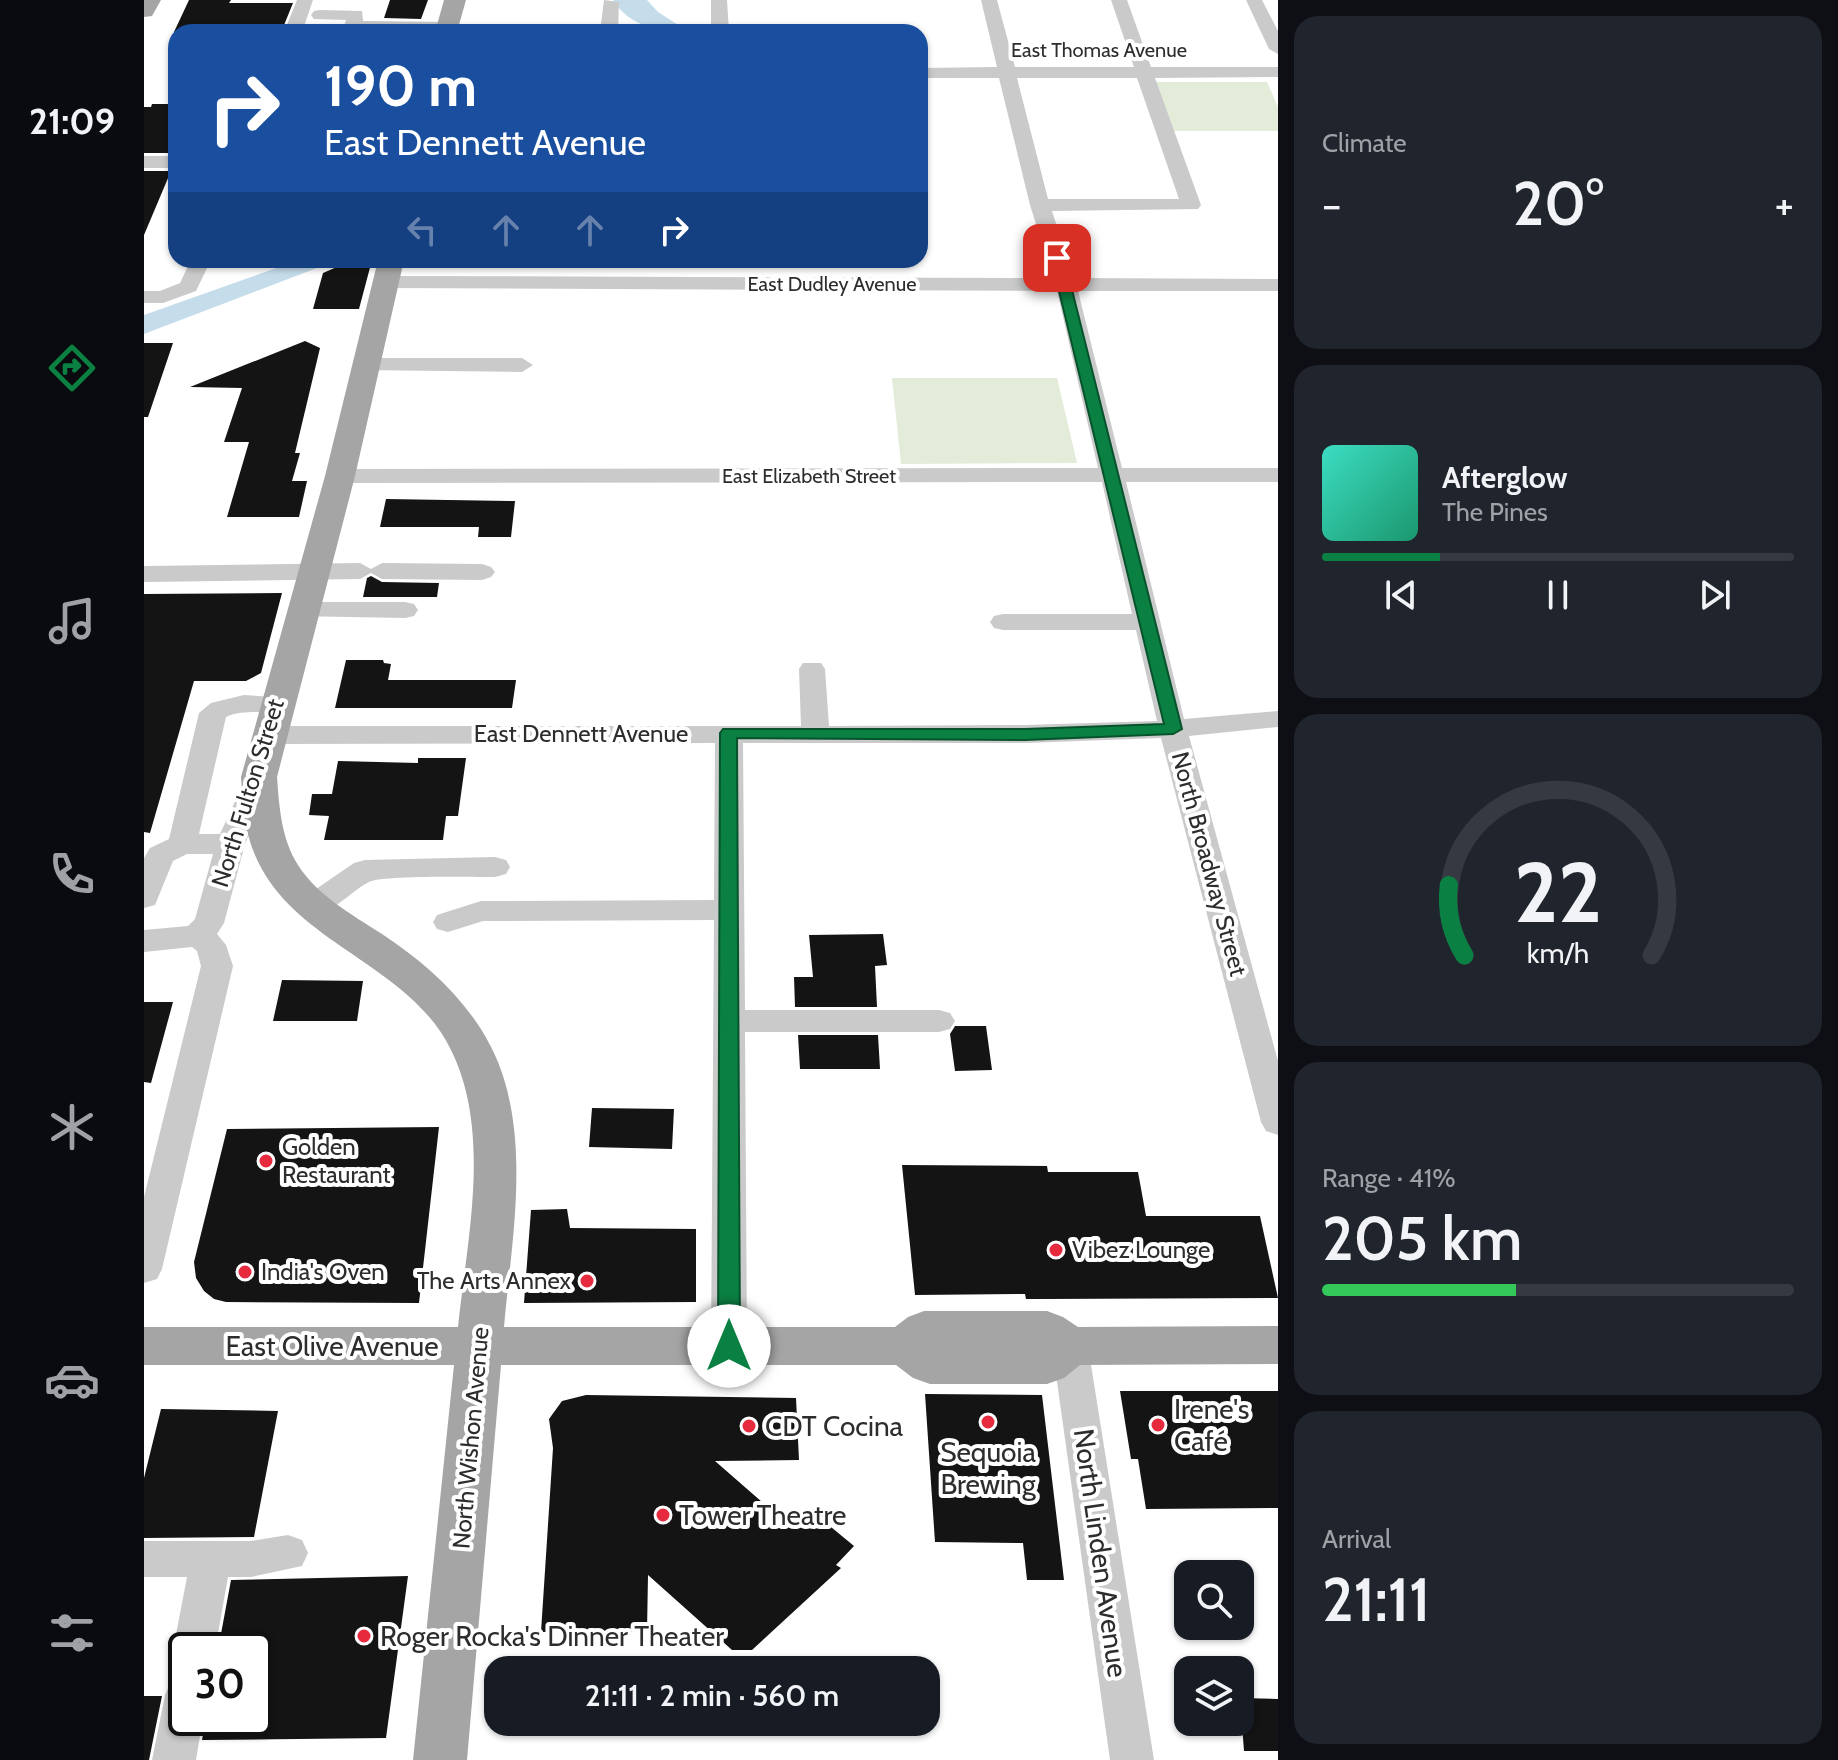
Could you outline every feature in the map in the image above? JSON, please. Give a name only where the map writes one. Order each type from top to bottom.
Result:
[{"type":"main road","points":[[144,11],[150,0]]},
{"type":"main road","points":[[449,24],[455,0]]},
{"type":"main road","name":"North Fulton Street","points":[[264,756],[340,476],[388,271]]},
{"type":"main road","name":"North Wishon Avenue","points":[[264,756],[265,824],[277,864],[314,905],[427,987],[467,1038],[487,1085],[493,1112],[495,1165],[440,1760]]},
{"type":"main road","name":"East Olive Avenue","points":[[144,1346],[905,1346],[930,1364],[1047,1364],[1070,1346],[1278,1345]]},
{"type":"street","points":[[296,24],[305,0]]},
{"type":"street","points":[[719,0],[720,24]]},
{"type":"street","name":"North Broadway Street","points":[[989,0],[1040,205],[1066,285],[1173,729],[1278,1122]]},
{"type":"street","points":[[1040,205],[1191,205],[1119,0]]},
{"type":"street","points":[[1254,0],[1278,49]]},
{"type":"street","points":[[610,24],[611,2]]},
{"type":"street","points":[[320,15],[356,15],[354,24]]},
{"type":"street","name":"East Thomas Avenue","points":[[928,73],[1278,72]]},
{"type":"street","points":[[144,162],[168,162]]},
{"type":"street","points":[[144,297],[163,297],[189,287],[197,268]]},
{"type":"street","name":"East Dudley Avenue","points":[[388,271],[1066,285],[1278,285]]},
{"type":"street","points":[[366,365],[522,365]]},
{"type":"street","name":"East Elizabeth Street","points":[[340,476],[1278,475]]},
{"type":"street","points":[[144,574],[482,572]]},
{"type":"street","points":[[302,610],[405,610]]},
{"type":"street","points":[[1003,622],[1146,622]]},
{"type":"street","points":[[812,669],[815,733]]},
{"type":"street","points":[[145,893],[213,713],[223,706],[237,704],[277,704]]},
{"type":"street","name":"East Dennett Avenue","points":[[264,756],[729,733],[1025,734],[1173,729],[1278,719]]},
{"type":"street","points":[[729,733],[729,1346]]},
{"type":"street","name":"North Fulton Street","points":[[197,936],[209,923],[230,844],[264,756]]},
{"type":"street","points":[[162,851],[230,844]]},
{"type":"street","points":[[314,905],[365,870],[495,867]]},
{"type":"street","points":[[448,922],[481,911],[730,910]]},
{"type":"street","points":[[144,941],[197,936],[211,945],[217,966],[144,1269]]},
{"type":"street","points":[[731,1021],[939,1021]]},
{"type":"street","name":"North Linden Avenue","points":[[1070,1346],[1132,1760]]},
{"type":"street","points":[[144,1559],[251,1559],[288,1553]]},
{"type":"street","points":[[197,1632],[211,1559]]},
{"type":"street","points":[[174,1760],[178,1736]]},
{"type":"green space","points":[[1150,82],[1267,82],[1278,107],[1278,131],[1168,131]]},
{"type":"green space","points":[[892,378],[1057,378],[1077,463],[901,464]]},
{"type":"water","points":[[613,0],[647,0],[677,24],[642,24]]},
{"type":"water","points":[[276,268],[317,268],[144,334],[144,315]]},
{"type":"building","points":[[189,0],[293,3],[284,24],[178,24]]},
{"type":"building","points":[[390,0],[428,0],[421,19],[384,18]]},
{"type":"building","points":[[152,104],[168,104],[168,153],[144,153],[144,107],[151,107]]},
{"type":"building","points":[[144,171],[168,171],[168,178],[144,235]]},
{"type":"building","points":[[335,268],[370,268],[359,309],[313,309],[323,273]]},
{"type":"building","points":[[305,341],[320,348],[295,453],[300,453],[292,481],[307,481],[299,517],[227,517],[249,442],[224,442],[242,388],[190,387]]},
{"type":"building","points":[[144,343],[173,343],[148,417],[144,417]]},
{"type":"building","points":[[386,499],[515,501],[511,537],[478,537],[479,527],[380,527]]},
{"type":"building","points":[[371,576],[382,582],[439,583],[437,597],[363,597],[367,578]]},
{"type":"building","points":[[282,593],[261,673],[246,681],[194,681],[150,833],[144,832],[144,594]]},
{"type":"building","points":[[346,660],[383,660],[391,664],[388,680],[516,680],[512,708],[335,708]]},
{"type":"building","points":[[418,758],[466,758],[458,816],[446,816],[443,840],[324,840],[329,816],[309,815],[312,794],[332,794],[338,761],[418,763]]},
{"type":"building","points":[[883,934],[887,965],[875,966],[877,1007],[795,1007],[794,977],[813,977],[809,935]]},
{"type":"building","points":[[282,980],[363,981],[357,1021],[273,1021]]},
{"type":"building","points":[[144,1002],[173,1002],[151,1083],[144,1082]]},
{"type":"building","points":[[955,1026],[986,1026],[992,1070],[955,1071],[950,1034]]},
{"type":"building","points":[[798,1035],[878,1035],[880,1069],[800,1069]]},
{"type":"building","points":[[592,1108],[674,1109],[672,1149],[589,1147]]},
{"type":"building","points":[[439,1127],[419,1303],[226,1302],[214,1299],[204,1291],[196,1278],[194,1262],[227,1129]]},
{"type":"building","points":[[902,1165],[1047,1166],[1048,1172],[1138,1172],[1146,1216],[1260,1216],[1278,1298],[1026,1299],[1025,1294],[915,1295]]},
{"type":"building","points":[[567,1209],[570,1228],[696,1229],[696,1302],[524,1303],[531,1210]]},
{"type":"building","points":[[1120,1391],[1278,1391],[1278,1508],[1146,1509],[1138,1459],[1131,1459]]},
{"type":"building","points":[[925,1394],[1042,1395],[1064,1580],[1027,1580],[1023,1543],[935,1542]]},
{"type":"building","name":"Tower Theatre","points":[[586,1395],[796,1398],[799,1460],[715,1461],[786,1523],[808,1508],[854,1546],[836,1565],[841,1568],[752,1650],[732,1650],[648,1575],[647,1632],[541,1632],[553,1448],[549,1419],[562,1401]]},
{"type":"building","points":[[161,1409],[278,1411],[254,1537],[144,1538],[144,1478]]},
{"type":"building","points":[[408,1576],[386,1738],[202,1740],[203,1736],[272,1736],[272,1632],[221,1632],[231,1580]]},
{"type":"building","points":[[144,1696],[162,1696],[149,1760],[144,1760]]},
{"type":"building","points":[[1254,1698],[1278,1699],[1278,1751],[1244,1751],[1243,1736],[1254,1736]]},
{"type":"place","name":"Golden Restaurant","points":[[266,1161]]},
{"type":"place","name":"Vibez Lounge","points":[[1056,1250]]},
{"type":"place","name":"India's Oven","points":[[245,1272]]},
{"type":"place","name":"The Arts Annex","points":[[587,1281]]},
{"type":"place","name":"Sequoia Brewing","points":[[988,1422]]},
{"type":"place","name":"Irene's Café","points":[[1158,1425]]},
{"type":"place","name":"CDT Cocina","points":[[749,1426]]},
{"type":"place","name":"Tower Theatre","points":[[663,1515]]},
{"type":"place","name":"Roger Rocka's Dinner Theater","points":[[364,1636]]},
{"type":"route","points":[[729,1346],[729,733],[1025,734],[1173,729],[1057,258]]}]
